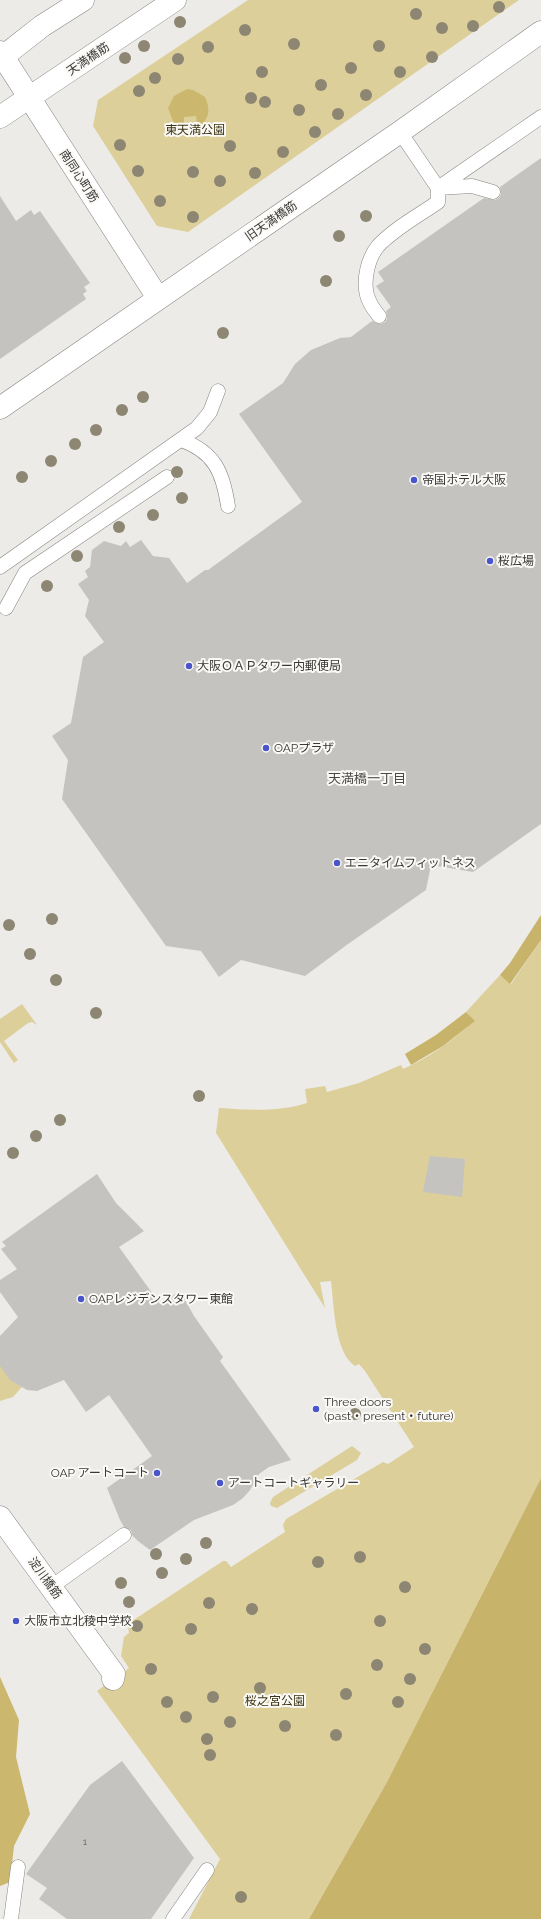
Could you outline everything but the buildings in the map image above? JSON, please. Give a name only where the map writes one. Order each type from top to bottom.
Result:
[{"type":"street","points":[[1,56],[42,26],[83,0]]},
{"type":"street","name":"天満橋筋","points":[[0,117],[175,0]]},
{"type":"street","name":"旧天満橋筋","points":[[0,408],[400,132],[541,32]]},
{"type":"street","name":"南同心町筋","points":[[1,56],[158,298]]},
{"type":"street","name":"淀川橋筋","points":[[0,1517],[114,1674],[113,1679]]},
{"type":"lane","points":[[438,188],[541,117]]},
{"type":"lane","points":[[379,316],[367,296],[366,283],[371,258],[377,247],[387,238],[438,202],[438,188],[400,132]]},
{"type":"lane","points":[[438,188],[472,186],[493,192]]},
{"type":"lane","points":[[0,567],[197,428],[205,420],[218,391]]},
{"type":"lane","points":[[181,440],[193,444],[202,450],[214,462],[224,482],[228,506]]},
{"type":"lane","points":[[6,608],[25,573],[167,476]]},
{"type":"lane","points":[[51,1587],[124,1535]]},
{"type":"lane","points":[[11,1919],[18,1867]]},
{"type":"lane","points":[[174,1919],[207,1870]]},
{"type":"green space","name":"東天満公園","points":[[248,0],[519,0],[188,232],[157,226],[93,126],[98,100]]},
{"type":"green space","name":"桜之宮公園","points":[[541,940],[541,1478],[387,1782],[309,1919],[189,1919],[220,1859],[97,1691],[129,1668],[121,1656],[124,1637],[129,1633],[128,1627],[132,1621],[223,1561],[226,1561],[231,1567],[285,1532],[283,1525],[286,1519],[383,1462],[388,1464],[414,1447],[365,1371],[359,1364],[355,1366],[348,1359],[343,1350],[336,1327],[331,1281],[320,1282],[325,1308],[216,1133],[219,1108],[263,1110],[296,1106],[307,1103],[305,1089],[325,1086],[327,1092],[359,1083],[401,1065],[403,1069],[413,1065],[440,1048],[474,1021],[466,1012],[500,975],[511,984]]},
{"type":"green space","points":[[22,1004],[37,1025],[32,1022],[28,1023],[4,1041],[18,1060],[14,1063],[0,1042],[0,1019]]},
{"type":"green space","points":[[0,1364],[11,1380],[22,1387],[13,1397],[0,1401]]},
{"type":"green space","points":[[352,1446],[361,1453],[357,1460],[277,1508],[271,1506],[270,1503],[273,1497]]},
{"type":"shaded area","points":[[187,89],[193,90],[205,97],[207,102],[207,118],[198,128],[196,116],[184,117],[184,129],[173,121],[168,108],[174,96]]},
{"type":"shaded area","points":[[541,915],[541,940],[510,984],[500,975],[510,963]]},
{"type":"shaded area","points":[[466,1012],[475,1021],[443,1046],[411,1065],[405,1054],[436,1035]]},
{"type":"shaded area","points":[[541,1478],[541,1919],[309,1919],[387,1782]]},
{"type":"shaded area","points":[[0,1677],[19,1720],[16,1757],[30,1814],[14,1846],[10,1882],[0,1886]]},
{"type":"place","name":"帝国ホテル大阪","points":[[414,480]]},
{"type":"place","name":"桜広場","points":[[490,561]]},
{"type":"place","name":"大阪ＯＡＰタワー内郵便局","points":[[189,666]]},
{"type":"place","name":"OAPプラザ","points":[[266,748]]},
{"type":"place","name":"エニタイムフィットネス","points":[[337,863]]},
{"type":"place","name":"OAPレジデンスタワー東館","points":[[81,1299]]},
{"type":"place","name":"Three doors (past・present・future)","points":[[316,1409]]},
{"type":"place","name":"OAP アートコート","points":[[157,1473]]},
{"type":"place","name":"アートコートギャラリー","points":[[220,1483]]},
{"type":"place","name":"大阪市立北稜中学校","points":[[16,1621]]},
{"type":"district","name":"天満橋一丁目","points":[[367,778]]}]
